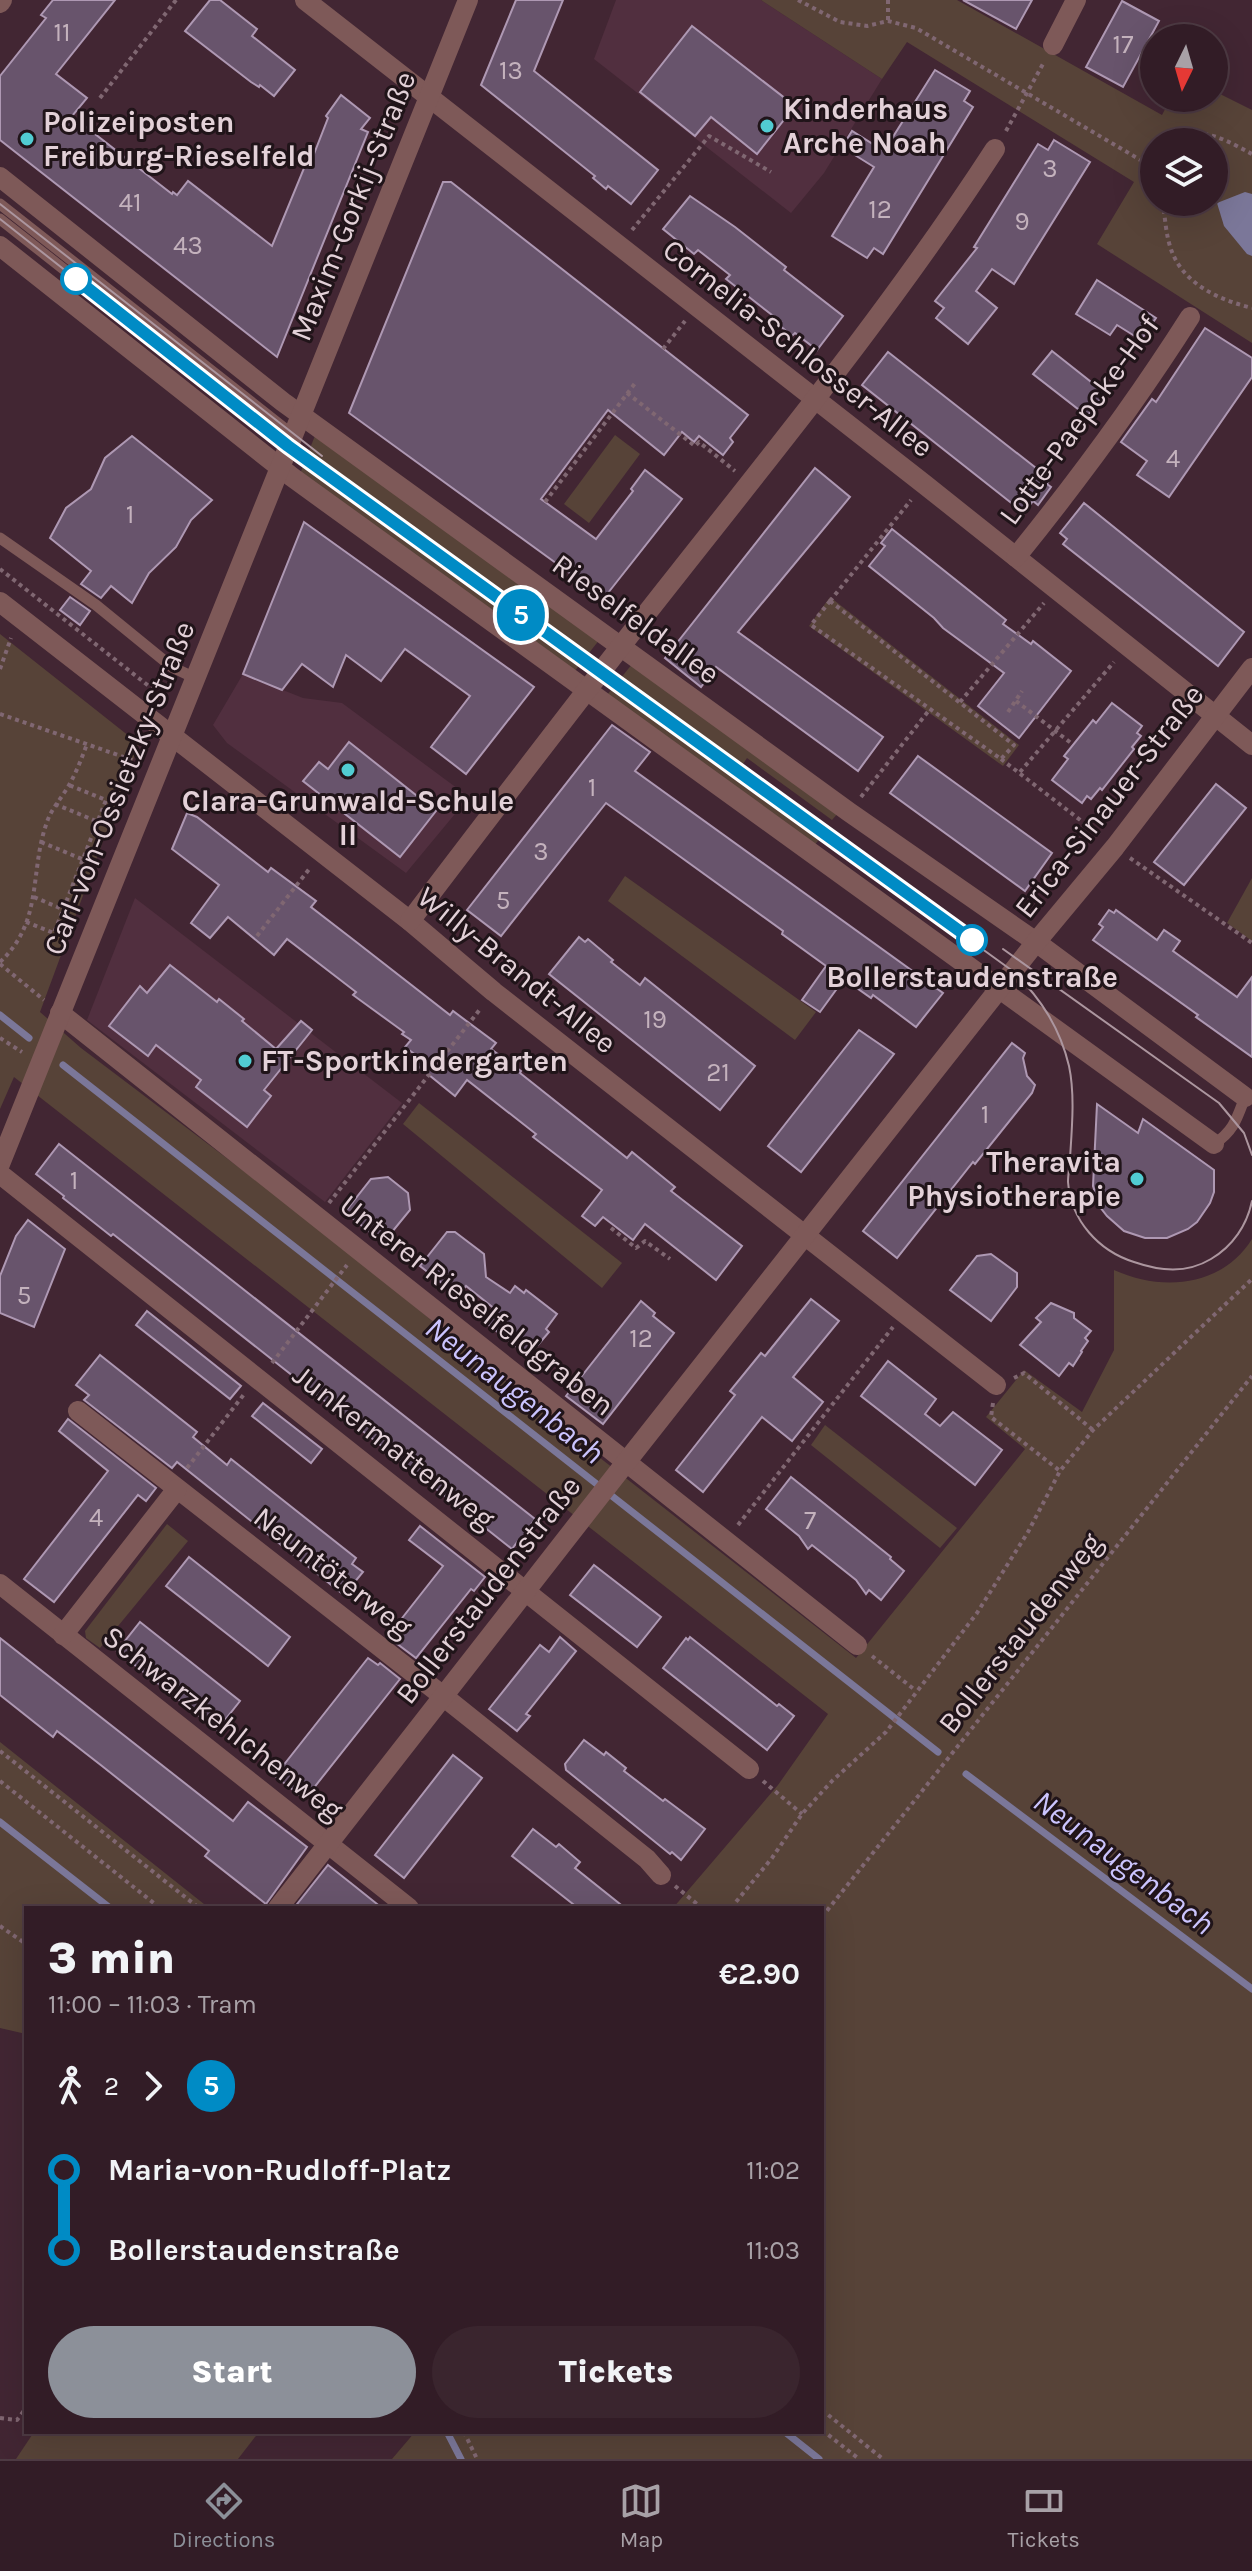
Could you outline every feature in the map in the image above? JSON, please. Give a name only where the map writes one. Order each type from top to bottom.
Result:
[{"type":"street","name":"Cornelia-Schlosser-Allee","points":[[305,0],[1252,745]]},
{"type":"street","name":"Maxim-Gorkij-Straße","points":[[291,440],[468,0]]},
{"type":"street","points":[[1053,45],[1076,0]]},
{"type":"street","points":[[410,921],[621,645],[816,399],[949,221],[995,149]]},
{"type":"street","name":"Rieselfeldallee","points":[[0,177],[301,414],[849,812],[1036,942],[1245,1097]]},
{"type":"street","points":[[0,246],[280,467],[1214,1144]]},
{"type":"street","name":"Lotte-Paepcke-Hof","points":[[1016,557],[1085,472],[1148,384],[1190,317]]},
{"type":"street","name":"Carl-von-Ossietzky-Straße","points":[[0,1164],[291,440]]},
{"type":"street","name":"Willy-Brandt-Allee","points":[[0,602],[410,921],[494,992],[996,1385]]},
{"type":"street","name":"Erica-Sinauer-Straße","points":[[1014,972],[1115,847],[1252,668]]},
{"type":"street","name":"Bollerstaudenstraße","points":[[280,1906],[1014,972]]},
{"type":"street","name":"Unterer Rieselfeldgraben","points":[[60,1013],[857,1645]]},
{"type":"street","name":"Junkermattenweg","points":[[0,1174],[749,1769]]},
{"type":"street","name":"Neuntöterweg","points":[[78,1411],[443,1696],[647,1859],[661,1875]]},
{"type":"street","points":[[63,1635],[177,1489]]},
{"type":"street","name":"Schwarzkehlchenweg","points":[[0,1584],[407,1906]]},
{"type":"lane","points":[[0,204],[291,440]]},
{"type":"lane","points":[[0,219],[291,440]]},
{"type":"lane","points":[[0,539],[96,605],[172,667],[195,678]]},
{"type":"lane","points":[[1214,1144],[1227,1136],[1245,1097]]},
{"type":"path","points":[[100,98],[176,0]]},
{"type":"path","points":[[798,0],[840,22],[867,26],[888,21],[916,28],[1027,95],[1140,156]]},
{"type":"path","points":[[888,0],[888,21]]},
{"type":"path","points":[[995,149],[1053,45]]},
{"type":"path","points":[[620,246],[709,136],[771,172]]},
{"type":"path","points":[[1228,141],[1252,154]]},
{"type":"path","points":[[1165,216],[1171,251],[1182,272],[1208,291],[1252,308]]},
{"type":"path","points":[[663,349],[696,307]]},
{"type":"path","points":[[545,502],[636,382]]},
{"type":"path","points":[[627,393],[695,446],[699,442],[750,482]]},
{"type":"path","points":[[830,601],[1014,745],[1001,759],[811,625],[830,601],[924,484]]},
{"type":"path","points":[[0,569],[181,712]]},
{"type":"path","points":[[960,702],[1056,589]]},
{"type":"path","points":[[0,669],[19,617]]},
{"type":"path","points":[[1020,772],[1128,647]]},
{"type":"path","points":[[1008,712],[1022,691]]},
{"type":"path","points":[[1016,701],[1071,743]]},
{"type":"path","points":[[849,812],[931,709]]},
{"type":"path","points":[[0,714],[158,769]]},
{"type":"path","points":[[60,1013],[0,963],[10,953],[26,922],[34,897],[41,842],[55,804],[69,785],[87,744]]},
{"type":"path","points":[[26,922],[54,933],[106,800],[69,785]]},
{"type":"path","points":[[55,804],[96,821]]},
{"type":"path","points":[[41,842],[82,859]]},
{"type":"path","points":[[257,936],[321,853]]},
{"type":"path","points":[[34,897],[62,909]]},
{"type":"path","points":[[318,1217],[494,992]]},
{"type":"path","points":[[0,1038],[39,1064]]},
{"type":"path","points":[[611,1228],[636,1248],[645,1241],[670,1259]]},
{"type":"path","points":[[177,1489],[180,1477],[250,1387],[260,1380],[343,1270]]},
{"type":"path","points":[[733,1906],[772,1858],[802,1814],[832,1781],[886,1732],[977,1613],[1028,1532],[1060,1471],[1093,1430],[1252,1279]]},
{"type":"path","points":[[727,1540],[904,1313]]},
{"type":"path","points":[[1060,1471],[991,1417],[996,1385],[1024,1373],[1093,1430]]},
{"type":"path","name":"Bollerstaudenweg","points":[[824,1914],[1252,1376]]},
{"type":"path","points":[[857,1645],[916,1690]]},
{"type":"path","points":[[0,1751],[196,1906]]},
{"type":"path","points":[[749,1769],[802,1814]]},
{"type":"path","points":[[0,1781],[157,1906]]},
{"type":"path","points":[[661,1875],[700,1906]]},
{"type":"path","points":[[0,1926],[24,1943]]},
{"type":"path","points":[[0,2418],[17,2420],[24,2411]]},
{"type":"path","points":[[824,2412],[883,2459]]},
{"type":"path","points":[[824,2432],[859,2459]]},
{"type":"path","points":[[465,2434],[477,2459]]},
{"type":"shaded area","name":"Kinderhaus Arche Noah","points":[[616,0],[761,0],[882,79],[824,173],[791,213],[594,59]]},
{"type":"shaded area","points":[[761,0],[957,0],[1140,103],[1140,112],[1162,115],[1164,112],[1228,112],[1228,98],[1252,110],[1252,343],[1097,244],[1134,182],[907,42],[882,79]]},
{"type":"shaded area","points":[[1245,192],[1252,194],[1252,256],[1224,226],[1221,216],[1228,216],[1228,199]]},
{"type":"shaded area","points":[[316,433],[600,639],[574,672],[300,474]]},
{"type":"shaded area","points":[[615,435],[640,454],[589,523],[564,504]]},
{"type":"shaded area","points":[[830,597],[1019,745],[1003,766],[809,626]]},
{"type":"shaded area","points":[[0,634],[139,744],[40,1012],[81,1048],[315,1225],[604,1461],[856,1658],[1025,1449],[986,1417],[1024,1370],[1082,1412],[1114,1350],[1114,1270],[1152,1281],[1190,1281],[1225,1267],[1252,1239],[1252,2459],[392,2459],[413,2434],[824,2434],[824,1906],[675,1906],[778,1785],[828,1714],[14,1077],[0,1109]]},
{"type":"shaded area","points":[[633,663],[839,812],[832,820],[747,758],[735,776],[821,837],[814,846],[607,695]]},
{"type":"shaded area","name":"Clara-Grunwald-Schule II","points":[[243,674],[303,698],[342,703],[469,797],[406,873],[227,743],[213,725]]},
{"type":"shaded area","points":[[625,876],[816,1012],[795,1040],[608,901]]},
{"type":"shaded area","points":[[1252,878],[1252,941],[1227,923]]},
{"type":"shaded area","name":"FT-Sportkindergarten","points":[[135,898],[402,1103],[325,1202],[87,1020]]},
{"type":"shaded area","points":[[419,1103],[622,1263],[602,1288],[403,1124]]},
{"type":"shaded area","points":[[825,1425],[957,1528],[940,1548],[811,1445]]},
{"type":"shaded area","points":[[167,1524],[188,1541],[100,1648],[86,1638],[85,1631]]},
{"type":"shaded area","points":[[0,1742],[206,1906],[24,1906],[24,2034],[0,2028]]},
{"type":"shaded area","points":[[33,2434],[257,2434],[238,2459],[16,2459]]},
{"type":"building","points":[[53,0],[115,0],[56,74],[87,98],[72,116],[172,194],[177,195],[188,181],[272,246],[309,156],[312,159],[328,118],[326,116],[341,95],[370,118],[361,129],[368,132],[277,357],[0,140],[0,76],[46,18],[41,15]]},
{"type":"building","points":[[210,0],[220,0],[257,29],[252,36],[295,70],[274,96],[185,31]]},
{"type":"building","points":[[516,0],[563,0],[534,71],[658,170],[631,204],[608,186],[606,189],[593,178],[595,176],[481,85]]},
{"type":"building","points":[[963,0],[1032,0],[1016,29]]},
{"type":"building","points":[[1122,1],[1159,21],[1157,24],[1140,24],[1140,56],[1123,87],[1086,67]]},
{"type":"building","points":[[692,26],[795,106],[757,154],[711,117],[695,136],[640,92]]},
{"type":"building","points":[[935,70],[970,91],[964,101],[973,107],[883,254],[874,248],[867,258],[832,236],[874,167],[842,147],[852,131],[884,151]]},
{"type":"building","points":[[1054,140],[1090,162],[1014,284],[992,269],[976,291],[997,308],[968,344],[936,318],[944,308],[935,301],[977,248],[974,247],[1038,144],[1048,150]]},
{"type":"building","points":[[443,182],[451,182],[748,415],[730,438],[733,442],[723,455],[699,436],[694,442],[682,432],[664,455],[608,410],[541,499],[596,539],[645,470],[682,499],[604,598],[349,413]]},
{"type":"building","points":[[690,196],[786,267],[784,270],[843,316],[817,350],[779,325],[781,322],[726,279],[730,275],[698,250],[694,254],[663,229]]},
{"type":"building","points":[[1097,280],[1156,318],[1141,340],[1117,325],[1110,335],[1076,314]]},
{"type":"building","points":[[1205,328],[1252,358],[1252,377],[1169,497],[1137,475],[1147,461],[1121,442],[1152,399],[1156,402]]},
{"type":"building","points":[[1052,351],[1105,393],[1087,416],[1033,374]]},
{"type":"building","points":[[888,352],[1050,479],[1047,484],[1051,487],[1038,505],[1033,501],[1024,513],[862,385]]},
{"type":"building","points":[[132,436],[212,500],[191,520],[176,547],[149,573],[132,603],[111,586],[101,598],[81,584],[91,571],[50,538],[66,508],[91,489],[105,458]]},
{"type":"building","points":[[815,468],[850,497],[738,632],[883,737],[858,771],[716,667],[701,687],[665,658]]},
{"type":"building","points":[[1084,503],[1244,632],[1218,666],[1063,544],[1067,539],[1060,533]]},
{"type":"building","points":[[304,522],[534,687],[466,774],[431,747],[470,696],[405,649],[381,681],[346,655],[333,687],[302,664],[282,690],[243,674]]},
{"type":"building","points":[[892,529],[1006,620],[1003,624],[1031,644],[1033,641],[1071,671],[1019,738],[978,706],[1004,673],[943,628],[869,566],[885,546],[881,543]]},
{"type":"building","points":[[70,597],[90,611],[80,625],[60,610]]},
{"type":"building","points":[[1112,703],[1142,726],[1137,733],[1141,736],[1102,790],[1100,788],[1091,799],[1087,796],[1082,803],[1052,780],[1068,759],[1064,756],[1093,720],[1096,723]]},
{"type":"building","points":[[612,725],[650,752],[635,771],[943,993],[916,1027],[873,995],[871,998],[844,979],[820,1012],[802,1000],[826,966],[782,934],[783,931],[606,803],[501,936],[467,910]]},
{"type":"building","points":[[349,742],[436,811],[400,857],[303,781],[319,762],[328,769]]},
{"type":"building","points":[[918,756],[1052,853],[1025,891],[890,793]]},
{"type":"building","points":[[1216,784],[1246,808],[1184,885],[1154,862]]},
{"type":"building","points":[[187,813],[197,817],[268,872],[271,868],[316,901],[311,907],[450,1015],[453,1011],[496,1043],[491,1049],[520,1073],[627,1158],[632,1152],[675,1187],[671,1191],[742,1246],[716,1280],[645,1224],[633,1240],[603,1217],[595,1226],[582,1216],[602,1190],[533,1137],[536,1134],[467,1080],[455,1096],[413,1062],[417,1056],[405,1047],[411,1040],[402,1034],[404,1032],[353,995],[356,992],[287,939],[274,955],[228,917],[210,938],[191,923],[219,885],[172,849]]},
{"type":"building","points":[[1109,910],[1114,913],[1116,910],[1157,940],[1164,930],[1180,941],[1173,951],[1237,997],[1252,977],[1252,1057],[1093,940],[1103,927],[1099,924]]},
{"type":"building","points":[[579,937],[585,942],[588,939],[640,985],[645,978],[755,1066],[720,1110],[549,974]]},
{"type":"building","points":[[170,965],[217,1002],[219,999],[276,1049],[301,1021],[312,1030],[264,1090],[271,1096],[247,1127],[196,1087],[201,1080],[156,1045],[148,1056],[109,1026],[140,986],[147,993]]},
{"type":"building","points":[[859,1030],[894,1054],[801,1172],[768,1146]]},
{"type":"building","points":[[1012,1043],[1025,1053],[1023,1058],[1027,1076],[1035,1085],[1032,1093],[897,1258],[863,1231]]},
{"type":"building","points":[[1097,1104],[1138,1133],[1143,1119],[1214,1170],[1214,1192],[1197,1222],[1167,1238],[1145,1238],[1124,1231],[1107,1216],[1100,1207],[1093,1186]]},
{"type":"building","points":[[59,1144],[535,1519],[527,1530],[525,1546],[518,1541],[512,1549],[113,1234],[111,1236],[63,1198],[36,1174]]},
{"type":"building","points":[[388,1177],[408,1193],[410,1210],[383,1243],[345,1212],[371,1179]]},
{"type":"building","points":[[28,1220],[65,1249],[34,1327],[0,1313],[0,1276],[16,1236]]},
{"type":"building","points":[[447,1232],[455,1232],[484,1254],[486,1277],[510,1293],[515,1286],[524,1293],[526,1290],[557,1314],[546,1329],[549,1332],[526,1354],[486,1323],[496,1310],[466,1286],[458,1296],[420,1266]]},
{"type":"building","points":[[991,1254],[1017,1273],[1017,1287],[991,1321],[950,1290],[977,1256]]},
{"type":"building","points":[[811,1299],[839,1321],[793,1377],[823,1402],[792,1441],[762,1417],[703,1492],[676,1470],[735,1395],[730,1391],[761,1353],[765,1356]]},
{"type":"building","points":[[641,1301],[655,1313],[653,1316],[674,1333],[603,1424],[566,1396]]},
{"type":"building","points":[[1051,1303],[1074,1313],[1074,1318],[1091,1331],[1073,1366],[1069,1363],[1059,1376],[1020,1345],[1041,1322],[1036,1318]]},
{"type":"building","points":[[147,1311],[241,1386],[230,1399],[136,1325]]},
{"type":"building","points":[[100,1355],[197,1432],[193,1437],[227,1465],[231,1459],[356,1558],[352,1564],[363,1572],[344,1595],[177,1462],[172,1468],[84,1400],[89,1395],[76,1385]]},
{"type":"building","points":[[888,1361],[936,1399],[925,1414],[940,1426],[953,1412],[1002,1450],[975,1485],[861,1396]]},
{"type":"building","points":[[263,1403],[322,1449],[311,1463],[252,1416]]},
{"type":"building","points":[[68,1419],[156,1488],[146,1501],[138,1495],[54,1602],[24,1579],[108,1471],[59,1431]]},
{"type":"building","points":[[791,1477],[891,1557],[904,1571],[881,1600],[869,1590],[866,1594],[856,1580],[812,1545],[808,1549],[799,1536],[766,1509]]},
{"type":"building","points":[[420,1526],[485,1577],[474,1591],[471,1589],[416,1658],[396,1643],[399,1639],[396,1636],[404,1626],[399,1622],[443,1566],[409,1540]]},
{"type":"building","points":[[189,1557],[290,1637],[268,1666],[166,1586]]},
{"type":"building","points":[[594,1565],[661,1617],[637,1647],[570,1595]]},
{"type":"building","points":[[140,1622],[240,1701],[217,1730],[117,1651]]},
{"type":"building","points":[[560,1637],[576,1651],[526,1714],[530,1716],[517,1731],[489,1709],[540,1645],[549,1652]]},
{"type":"building","points":[[690,1637],[794,1716],[767,1750],[663,1668]]},
{"type":"building","points":[[0,1638],[233,1821],[248,1802],[307,1847],[266,1904],[205,1856],[209,1851],[102,1766],[57,1731],[53,1737],[0,1695]]},
{"type":"building","points":[[368,1658],[378,1665],[380,1663],[400,1679],[305,1799],[275,1776]]},
{"type":"building","points":[[584,1740],[604,1755],[606,1752],[626,1768],[624,1771],[705,1829],[681,1860],[566,1770],[565,1764]]},
{"type":"building","points":[[453,1755],[482,1778],[404,1878],[375,1855]]},
{"type":"building","points":[[533,1829],[556,1847],[559,1844],[580,1862],[575,1868],[622,1906],[575,1906],[512,1856]]},
{"type":"building","points":[[328,1865],[380,1906],[296,1906]]},
{"type":"waterway","name":"Neunaugenbach","points":[[0,1015],[29,1038]]},
{"type":"waterway","name":"Neunaugenbach","points":[[63,1065],[938,1752]]},
{"type":"waterway","name":"Neunaugenbach","points":[[966,1774],[1252,1989]]},
{"type":"waterway","points":[[0,1822],[107,1906]]},
{"type":"waterway","points":[[448,2434],[461,2459]]},
{"type":"waterway","points":[[788,2434],[819,2459]]},
{"type":"tram line","points":[[0,204],[322,456]]},
{"type":"tram line","points":[[0,219],[288,446],[1014,972],[1048,1015],[1065,1052],[1072,1100],[1070,1196],[1081,1222],[1109,1250],[1121,1257],[1163,1269],[1183,1269],[1202,1264],[1219,1254],[1232,1241],[1243,1226],[1252,1201]]},
{"type":"tram line","name":"5","points":[[76,279],[288,446],[972,940]]},
{"type":"tram line","points":[[1003,949],[1219,1103],[1244,1133],[1252,1155]]},
{"type":"place","name":"Kinderhaus Arche Noah","points":[[767,126]]},
{"type":"place","name":"Polizeiposten Freiburg-Rieselfeld","points":[[27,139]]},
{"type":"place","name":"Clara-Grunwald-Schule II","points":[[348,770]]},
{"type":"place","name":"Bollerstaudenstraße","points":[[972,940]]},
{"type":"place","name":"FT-Sportkindergarten","points":[[245,1061]]},
{"type":"place","name":"Theravita Physiotherapie","points":[[1137,1179]]}]
